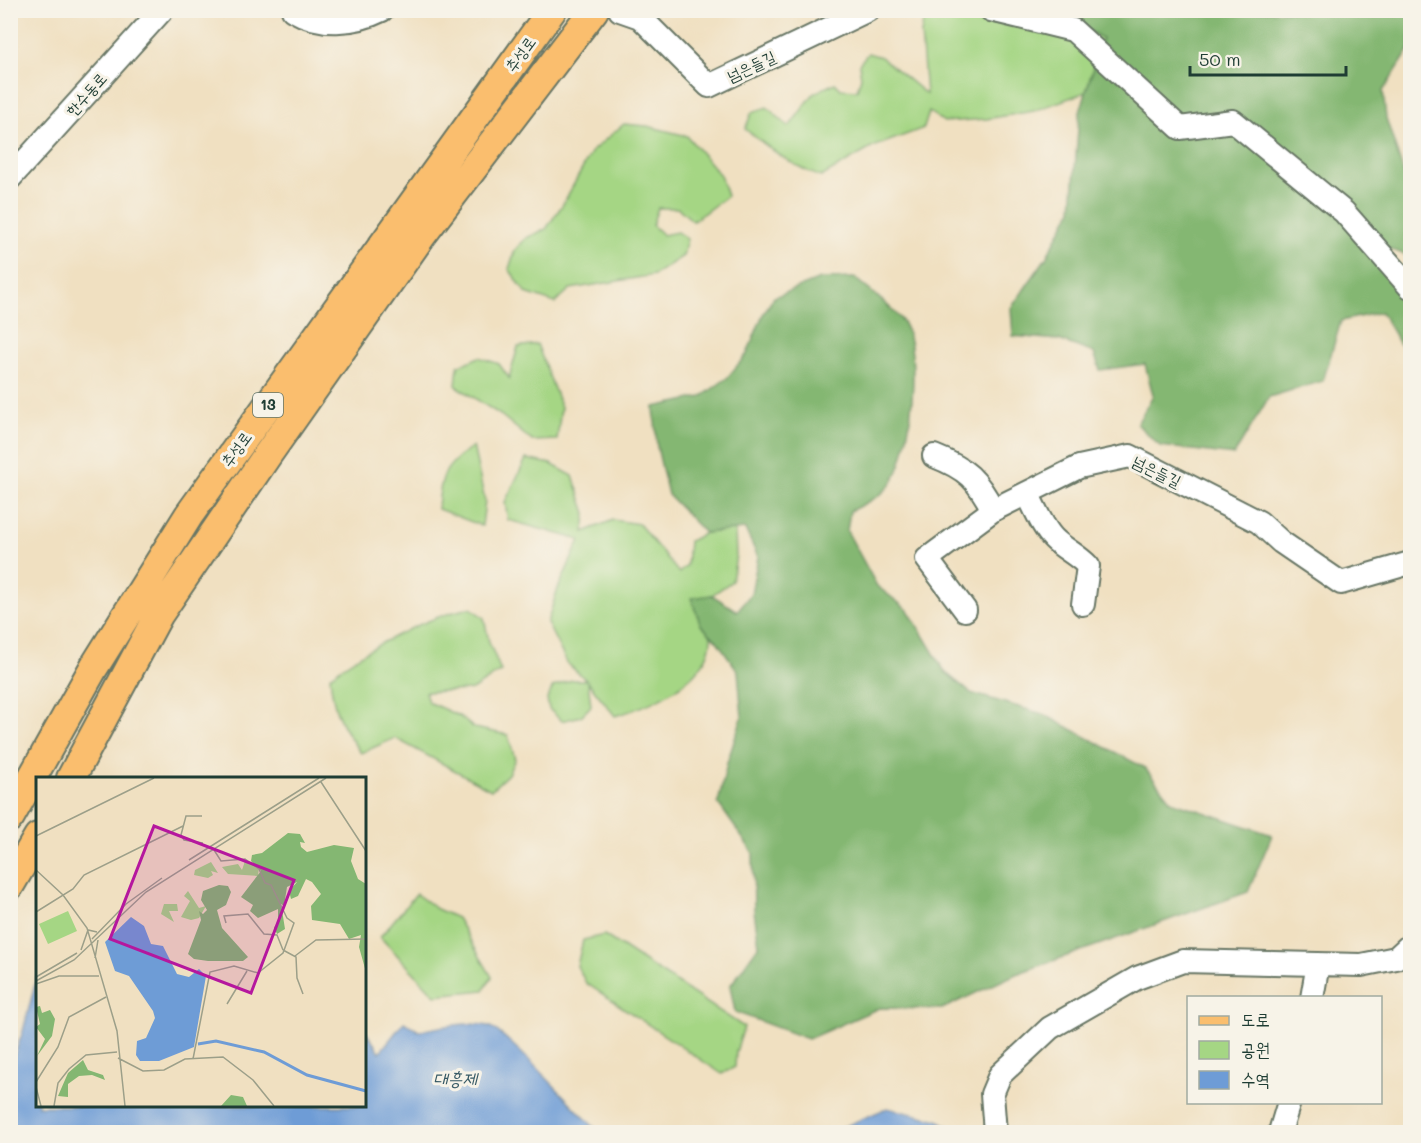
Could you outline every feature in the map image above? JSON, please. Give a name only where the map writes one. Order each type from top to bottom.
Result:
[{"type":"main road","name":"추성로","points":[[10,817],[25,786],[94,667],[189,515],[552,10]]},
{"type":"main road","name":"추성로","points":[[72,777],[159,614],[422,235],[594,10]]},
{"type":"main road","points":[[10,812],[25,786]]},
{"type":"main road","points":[[10,898],[15,877],[36,840]]},
{"type":"street","name":"한수동로","points":[[10,178],[162,10]]},
{"type":"street","points":[[293,10],[309,20],[318,21],[365,18],[382,10]]},
{"type":"street","name":"넘은들길","points":[[620,10],[640,17],[709,86],[868,10]]},
{"type":"street","points":[[991,10],[1073,30],[1180,128],[1233,121],[1344,212],[1410,287]]},
{"type":"street","points":[[934,456],[950,462],[978,481],[993,510]]},
{"type":"street","name":"넘은들길","points":[[965,610],[927,559],[993,510],[1079,467],[1130,456],[1259,522],[1281,542],[1341,583],[1410,563]]},
{"type":"street","points":[[1027,493],[1046,530],[1055,541],[1076,553],[1088,566],[1083,604]]},
{"type":"street","points":[[995,1132],[992,1094],[1000,1075],[1050,1028],[1137,978],[1183,961],[1361,964],[1396,958],[1410,945]]},
{"type":"street","points":[[1312,996],[1318,964]]},
{"type":"street","points":[[1280,1132],[1288,1104]]},
{"type":"green space","points":[[925,11],[1051,11],[1102,37],[1086,92],[1034,111],[986,119],[944,122],[929,112],[924,128],[873,147],[821,177],[810,173],[772,150],[745,129],[752,112],[767,107],[789,127],[814,93],[835,83],[841,89],[857,90],[861,77],[859,64],[868,53],[881,57],[926,94],[921,34]]},
{"type":"green space","points":[[1051,11],[1410,11],[1410,49],[1383,91],[1386,118],[1410,193],[1410,257],[1388,248],[1404,294],[1410,302],[1410,361],[1381,312],[1341,321],[1323,381],[1269,397],[1234,455],[1160,446],[1137,424],[1153,395],[1145,364],[1100,370],[1094,353],[1059,340],[1013,336],[1011,308],[1046,258],[1072,209],[1079,116],[1102,38]]},
{"type":"green space","points":[[624,124],[647,126],[687,136],[720,175],[727,196],[693,221],[678,208],[658,208],[652,225],[663,235],[677,232],[687,239],[683,256],[654,275],[570,289],[555,303],[526,293],[509,269],[515,250],[526,238],[546,229],[563,204],[592,151]]},
{"type":"green space","points":[[855,278],[903,322],[909,336],[912,355],[912,400],[900,465],[886,490],[850,511],[847,531],[877,586],[908,610],[945,672],[971,693],[1043,714],[1145,768],[1171,801],[1272,835],[1248,892],[1016,974],[942,1009],[879,1008],[808,1039],[735,1012],[730,986],[759,945],[754,911],[753,853],[718,803],[727,763],[742,717],[738,671],[717,641],[701,625],[691,598],[712,595],[737,611],[751,594],[758,557],[745,529],[705,533],[668,495],[657,447],[654,407],[701,397],[727,378],[747,354],[763,314],[774,297],[820,279]]},
{"type":"green space","points":[[537,344],[561,407],[557,440],[532,441],[502,416],[456,386],[458,366],[479,357],[499,364],[509,378],[518,347]]},
{"type":"green space","points":[[473,446],[485,501],[482,526],[438,509],[440,487],[446,472],[456,459]]},
{"type":"green space","points":[[526,459],[551,464],[573,476],[586,513],[584,532],[613,520],[639,524],[679,573],[687,565],[689,541],[705,533],[735,530],[736,556],[732,581],[712,595],[692,599],[701,625],[711,635],[709,651],[702,665],[691,677],[661,698],[615,716],[588,682],[591,706],[581,716],[562,721],[549,709],[547,699],[553,687],[572,680],[586,680],[567,663],[547,623],[557,591],[580,540],[508,520],[505,502]]},
{"type":"green space","points":[[471,608],[484,618],[489,642],[501,671],[472,690],[425,692],[428,702],[459,716],[474,728],[508,735],[515,759],[508,774],[491,790],[395,738],[361,753],[339,717],[331,688],[330,676],[360,655],[417,626]]},
{"type":"green space","points":[[416,894],[437,909],[457,918],[492,977],[484,990],[435,995],[380,937]]},
{"type":"green space","points":[[604,935],[744,1027],[736,1052],[735,1067],[722,1074],[586,983],[577,966],[583,940]]},
{"type":"water","name":"대흥제","points":[[36,981],[36,1107],[366,1107],[366,1032],[380,1052],[404,1022],[419,1031],[453,1025],[488,1026],[510,1042],[599,1132],[11,1132],[11,1065],[23,1031]]},
{"type":"water","points":[[887,1108],[938,1120],[957,1132],[840,1132],[843,1127]]}]
